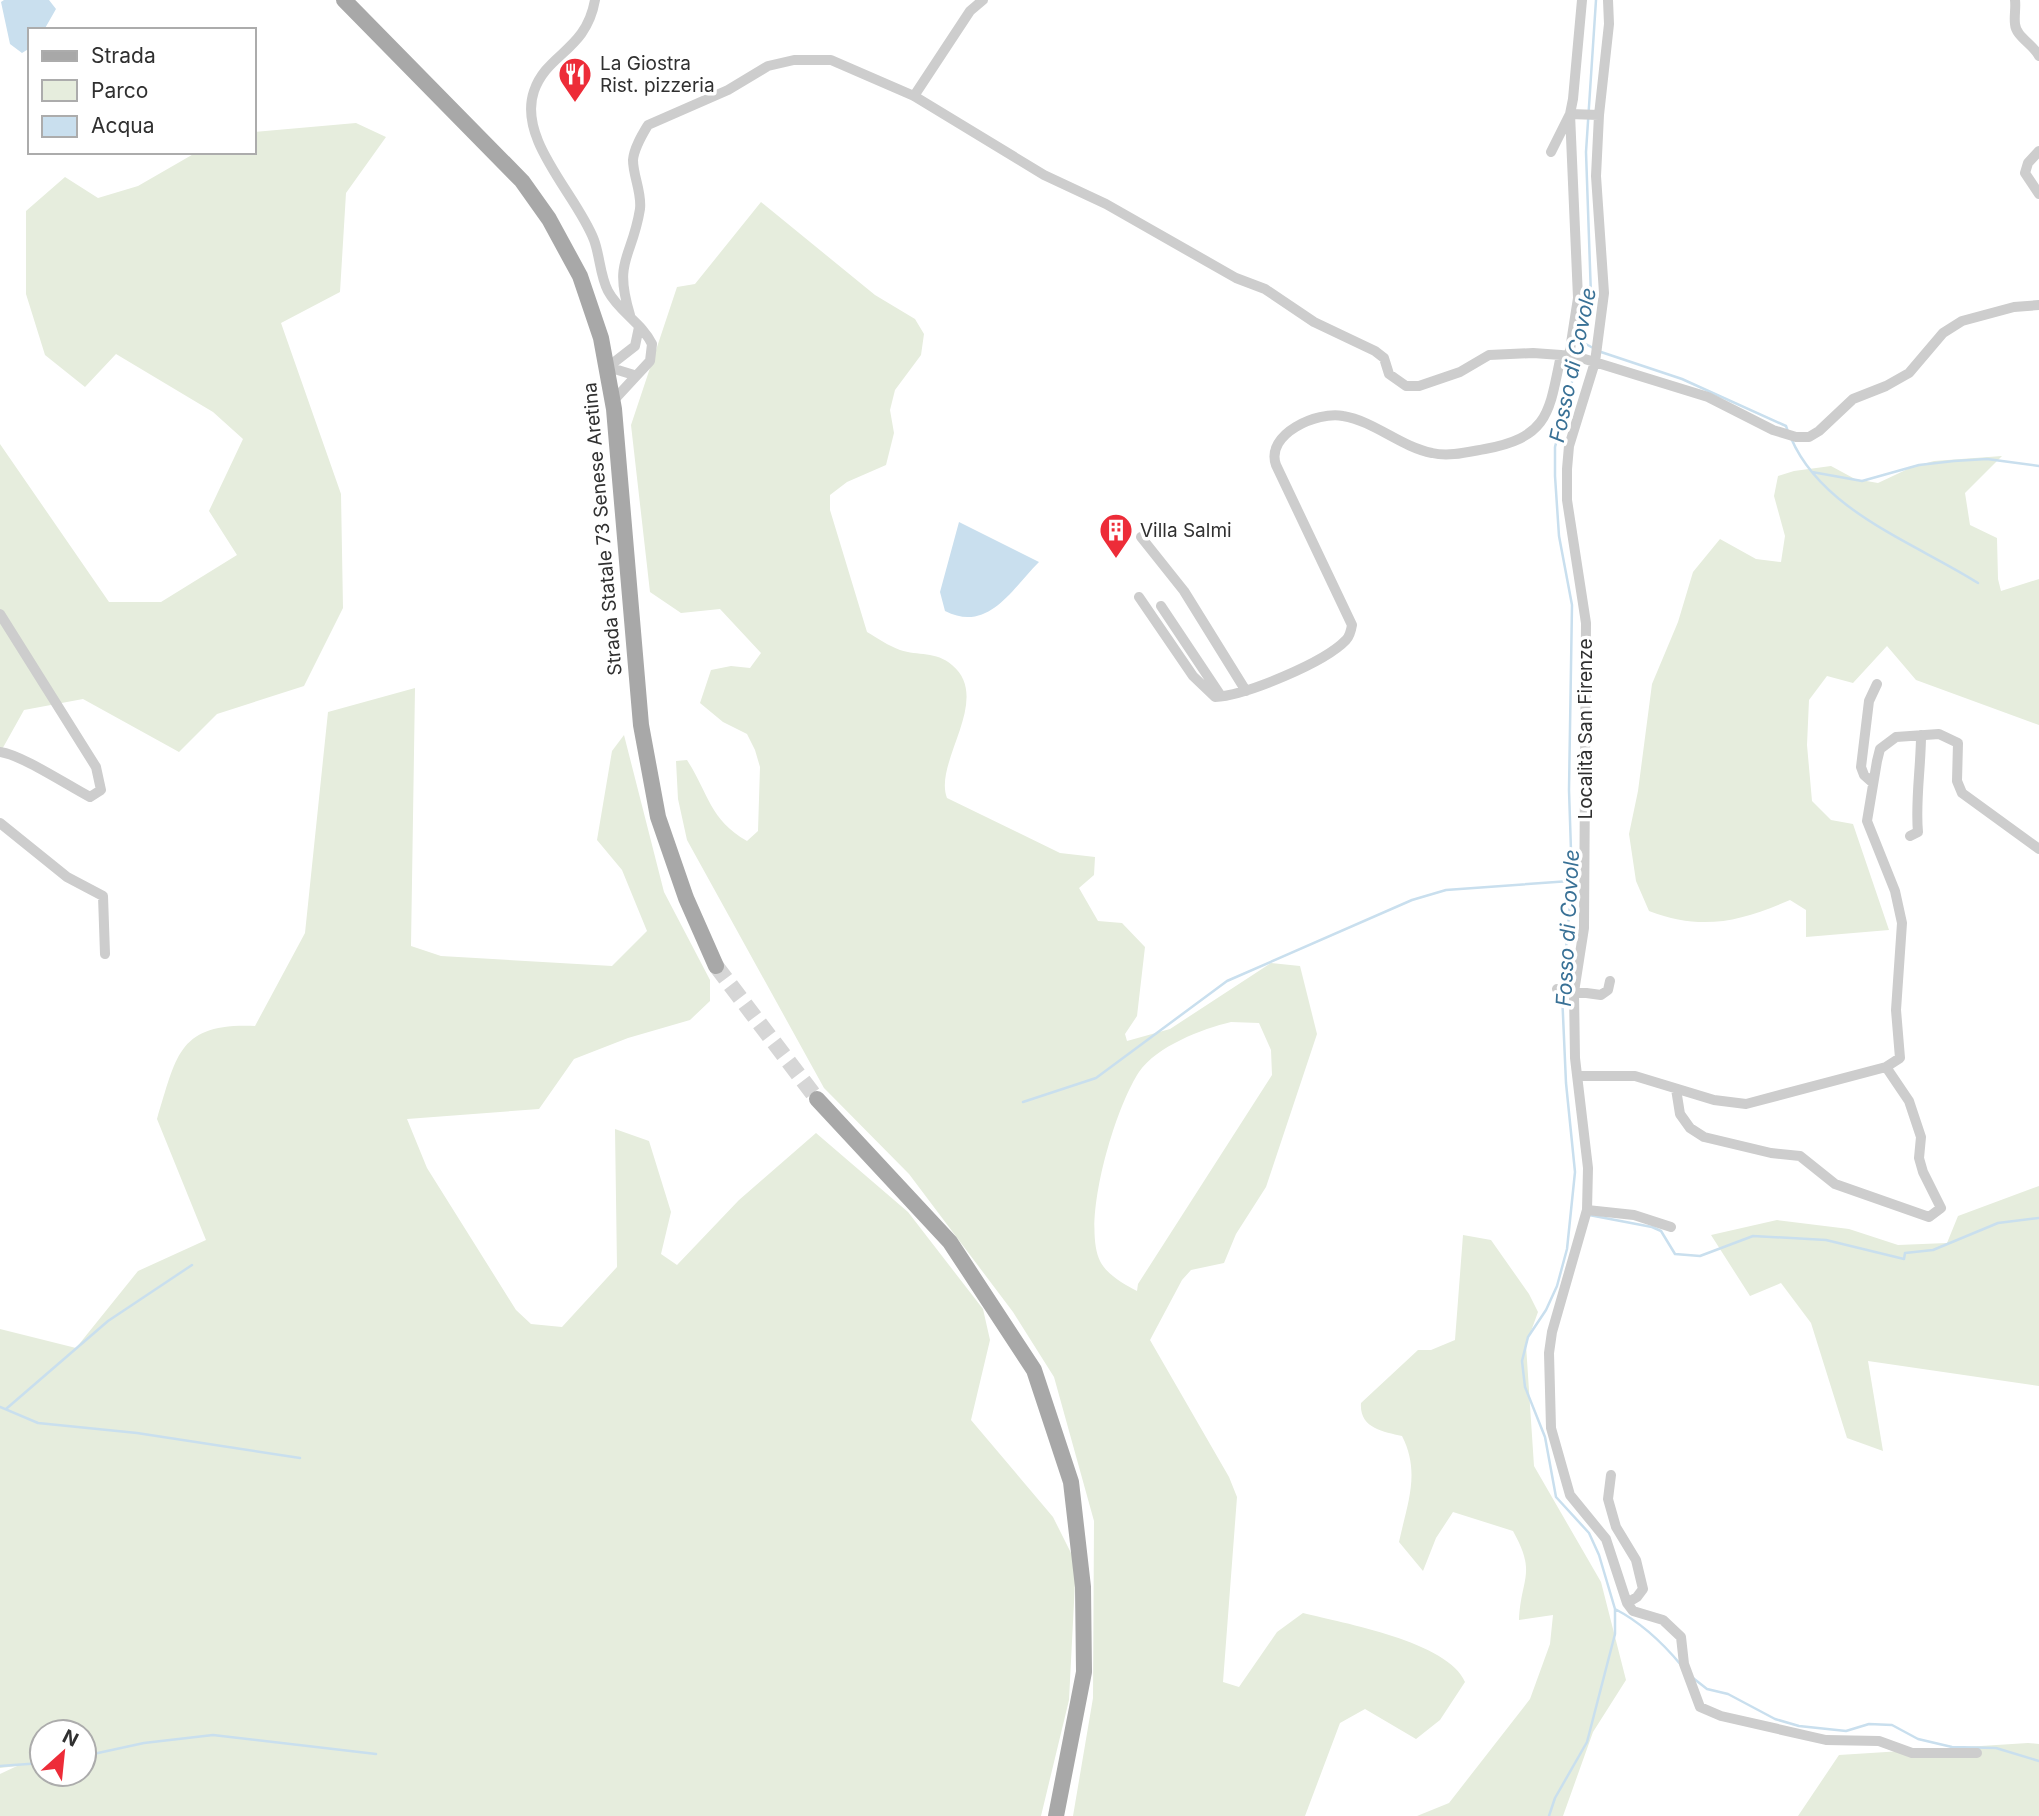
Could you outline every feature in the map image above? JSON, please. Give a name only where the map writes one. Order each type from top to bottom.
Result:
[{"type":"main road","name":"Strada Statale 73 Senese Aretina","points":[[344,0],[522,181],[549,219],[580,276],[601,338],[613,401],[641,725],[658,817],[685,898],[716,965]]},
{"type":"main road","points":[[817,1099],[950,1242],[1034,1370],[1071,1482],[1083,1587],[1084,1672],[1056,1816]]},
{"type":"street","points":[[595,0],[589,26],[544,73],[534,89],[531,106],[534,129],[544,153],[581,211],[594,240],[608,291],[648,335],[653,352],[650,360],[613,401]]},
{"type":"street","points":[[914,96],[970,10],[984,0]]},
{"type":"street","points":[[1139,597],[1194,676],[1215,697],[1246,691],[1335,649],[1349,638],[1352,625],[1273,457],[1275,446],[1283,436],[1297,426],[1340,415],[1431,453],[1464,453],[1502,446],[1534,433],[1542,421],[1568,356],[1578,298],[1570,114],[1581,0]]},
{"type":"street","name":"Località San Firenze","points":[[1608,0],[1609,24],[1591,115],[1604,293],[1599,333],[1569,446],[1567,469],[1567,500],[1586,623],[1584,928],[1566,990],[1588,1168],[1587,1210],[1549,1353],[1552,1428],[1570,1495],[1606,1539],[1627,1603]]},
{"type":"street","points":[[2015,0],[2015,26],[2020,34],[2037,47]]},
{"type":"street","points":[[630,315],[622,290],[621,270],[640,209],[640,186],[633,160],[648,125],[727,90],[768,65],[793,60],[831,60],[914,96],[1044,175],[1107,204],[1236,278],[1265,289],[1314,323],[1376,351],[1384,358],[1389,374],[1406,386],[1419,386],[1460,372],[1489,355],[1593,359],[1708,397],[1773,430],[1796,437],[1809,437],[1853,399],[1909,373],[1943,333],[1962,321],[2014,307],[2039,305]]},
{"type":"street","points":[[1570,114],[1591,115]]},
{"type":"street","points":[[1551,152],[1570,114]]},
{"type":"street","points":[[2039,151],[2028,163],[2025,173],[2039,194]]},
{"type":"street","points":[[608,367],[635,346],[639,327]]},
{"type":"street","points":[[601,338],[611,347],[626,353]]},
{"type":"street","points":[[608,367],[634,375]]},
{"type":"street","points":[[1142,537],[1184,592],[1246,691]]},
{"type":"street","points":[[1161,606],[1221,696]]},
{"type":"street","points":[[0,614],[96,767],[101,790],[90,797],[35,769],[15,754],[0,752]]},
{"type":"street","points":[[1873,783],[1864,775],[1861,767],[1869,701],[1877,684]]},
{"type":"street","points":[[1578,1076],[1635,1076],[1655,1080],[1676,1089],[1746,1104],[1886,1067],[1900,1058],[1896,1010],[1902,923],[1895,891],[1867,821],[1880,749],[1896,737],[1939,734],[1954,738],[1958,743],[1957,780],[1962,793],[2039,849]]},
{"type":"street","points":[[1910,836],[1919,832],[1916,807],[1921,788],[1921,735]]},
{"type":"street","points":[[0,823],[67,877],[103,896],[106,954]]},
{"type":"street","points":[[1566,990],[1601,995],[1608,990],[1610,981]]},
{"type":"street","points":[[1676,1089],[1680,1114],[1690,1128],[1704,1137],[1771,1153],[1800,1156],[1835,1184],[1929,1217],[1941,1208],[1919,1158],[1921,1137],[1909,1101],[1886,1067]]},
{"type":"street","points":[[1587,1210],[1634,1215],[1671,1227]]},
{"type":"street","points":[[1611,1475],[1608,1499],[1616,1527],[1636,1560],[1643,1589],[1627,1603],[1633,1611],[1663,1620],[1681,1637],[1684,1664],[1700,1707],[1721,1716],[1826,1740],[1880,1741],[1912,1753],[1977,1753]]},
{"type":"green space","points":[[356,123],[386,137],[346,193],[340,292],[281,323],[341,494],[343,608],[304,686],[217,714],[179,752],[83,699],[24,710],[0,753],[0,444],[109,602],[161,602],[237,555],[209,511],[243,439],[213,412],[116,354],[85,387],[45,355],[26,294],[26,211],[65,177],[98,198],[138,186],[194,154],[256,154],[256,132]]},
{"type":"green space","points":[[761,202],[875,295],[915,319],[924,334],[921,355],[895,390],[890,410],[894,433],[886,465],[847,482],[830,495],[830,510],[867,632],[900,650],[940,658],[952,665],[963,679],[967,695],[965,713],[948,767],[945,783],[947,798],[1060,853],[1095,857],[1094,875],[1079,888],[1098,921],[1122,923],[1145,947],[1137,1016],[1125,1034],[1127,1041],[1170,1029],[1271,963],[1300,966],[1317,1034],[1266,1187],[1236,1234],[1224,1263],[1191,1270],[1182,1280],[1150,1340],[1229,1477],[1237,1497],[1223,1682],[1239,1687],[1277,1632],[1303,1613],[1393,1636],[1417,1645],[1455,1668],[1465,1682],[1440,1720],[1416,1739],[1365,1709],[1340,1723],[1305,1816],[1073,1816],[1093,1698],[1094,1521],[1054,1377],[1013,1312],[909,1174],[824,1088],[687,840],[678,799],[676,761],[687,760],[717,815],[734,833],[747,841],[758,831],[760,767],[747,734],[723,722],[700,703],[711,670],[731,666],[750,668],[761,653],[720,609],[681,613],[650,592],[631,425],[677,287],[695,284]],"holes":[[[1231,1022],[1259,1023],[1271,1050],[1272,1075],[1138,1284],[1137,1291],[1107,1271],[1100,1261],[1095,1243],[1095,1220],[1103,1165],[1130,1089],[1147,1063],[1181,1040]]]},
{"type":"green space","points":[[2002,456],[1965,493],[1970,525],[1997,538],[2001,591],[2039,579],[2039,725],[1916,680],[1887,646],[1853,683],[1827,676],[1809,700],[1807,745],[1812,801],[1831,820],[1853,824],[1889,930],[1806,937],[1806,910],[1790,900],[1754,914],[1720,921],[1686,921],[1649,911],[1636,881],[1629,834],[1638,791],[1652,684],[1678,622],[1693,572],[1720,539],[1756,559],[1781,562],[1785,536],[1774,496],[1778,476],[1831,466],[1855,479],[1878,483],[1912,467],[1934,461]]},
{"type":"green space","points":[[415,688],[411,946],[441,956],[612,966],[647,931],[622,870],[597,840],[612,751],[624,735],[664,892],[710,980],[710,1001],[690,1020],[628,1038],[574,1059],[539,1109],[407,1119],[427,1168],[516,1310],[531,1324],[562,1327],[617,1267],[615,1129],[649,1141],[671,1212],[661,1254],[677,1265],[739,1200],[816,1133],[908,1212],[983,1309],[990,1340],[971,1420],[1053,1517],[1076,1563],[1069,1700],[1041,1816],[0,1816],[0,1774],[17,1766],[0,1768],[0,1329],[76,1348],[138,1271],[206,1240],[157,1119],[170,1077],[176,1061],[195,1037],[210,1030],[255,1026],[305,933],[328,712]]},
{"type":"green space","points":[[2039,1186],[2039,1386],[1868,1361],[1883,1451],[1847,1438],[1811,1323],[1781,1283],[1750,1296],[1711,1235],[1777,1220],[1849,1229],[1898,1245],[1947,1243],[1958,1216]]},
{"type":"green space","points":[[1463,1235],[1491,1240],[1529,1294],[1538,1312],[1526,1345],[1534,1466],[1601,1582],[1626,1680],[1593,1732],[1563,1816],[1417,1816],[1449,1803],[1530,1699],[1550,1644],[1553,1615],[1519,1620],[1526,1567],[1513,1531],[1453,1512],[1436,1538],[1423,1571],[1399,1542],[1411,1489],[1408,1450],[1402,1436],[1374,1427],[1368,1423],[1361,1411],[1361,1403],[1418,1350],[1431,1350],[1455,1340]]},
{"type":"green space","points":[[2039,1744],[2039,1816],[1798,1816],[1839,1755]]},
{"type":"water","points":[[49,0],[56,9],[45,28],[28,28],[28,49],[22,53],[10,44],[1,2]]},
{"type":"water","points":[[959,522],[1039,562],[998,605],[974,617],[945,611],[940,592]]},
{"type":"waterway","name":"Fosso di Covole","points":[[1579,353],[1591,296],[1586,152],[1596,0]]},
{"type":"waterway","points":[[1582,342],[1595,349]]},
{"type":"waterway","points":[[1601,352],[1682,379],[1786,426],[1788,432]]},
{"type":"waterway","name":"Fosso di Covole","points":[[1549,1816],[1555,1798],[1587,1742],[1615,1634],[1615,1609],[1599,1555],[1589,1533],[1556,1497],[1545,1437],[1525,1387],[1522,1361],[1528,1337],[1546,1310],[1557,1286],[1567,1249],[1575,1172],[1566,1083],[1562,993],[1572,881],[1569,790],[1572,605],[1559,536],[1555,447],[1578,359]]},
{"type":"waterway","points":[[1791,438],[1805,464],[1824,486],[1847,505],[1872,523],[1978,583]]},
{"type":"waterway","points":[[1812,472],[1862,481],[1919,465],[1954,461],[1987,459],[2039,466]]},
{"type":"waterway","points":[[1023,1102],[1096,1078],[1227,981],[1412,900],[1446,890],[1570,881]]},
{"type":"waterway","points":[[1589,1215],[1661,1231],[1675,1254],[1700,1256],[1753,1236],[1826,1240],[1904,1259],[1905,1253],[1933,1250],[1998,1223],[2039,1218]]},
{"type":"waterway","points":[[6,1409],[108,1321],[192,1265]]},
{"type":"waterway","points":[[0,1407],[38,1423],[137,1433],[300,1458]]},
{"type":"waterway","points":[[1615,1609],[1651,1634],[1681,1665]]},
{"type":"waterway","points":[[1693,1678],[1707,1689],[1728,1694],[1775,1719],[1799,1726],[1846,1731],[1869,1724],[1892,1725],[1918,1739],[1952,1747],[1996,1748],[2039,1761]]},
{"type":"waterway","points":[[98,1753],[144,1743],[213,1735],[376,1754]]},
{"type":"waterway","points":[[0,1766],[28,1764]]},
{"type":"tunnel","points":[[716,966],[817,1099]]},
{"type":"place","name":"La Giostra Rist. pizzeria","points":[[575,104]]},
{"type":"place","name":"Villa Salmi","points":[[1116,560]]}]
